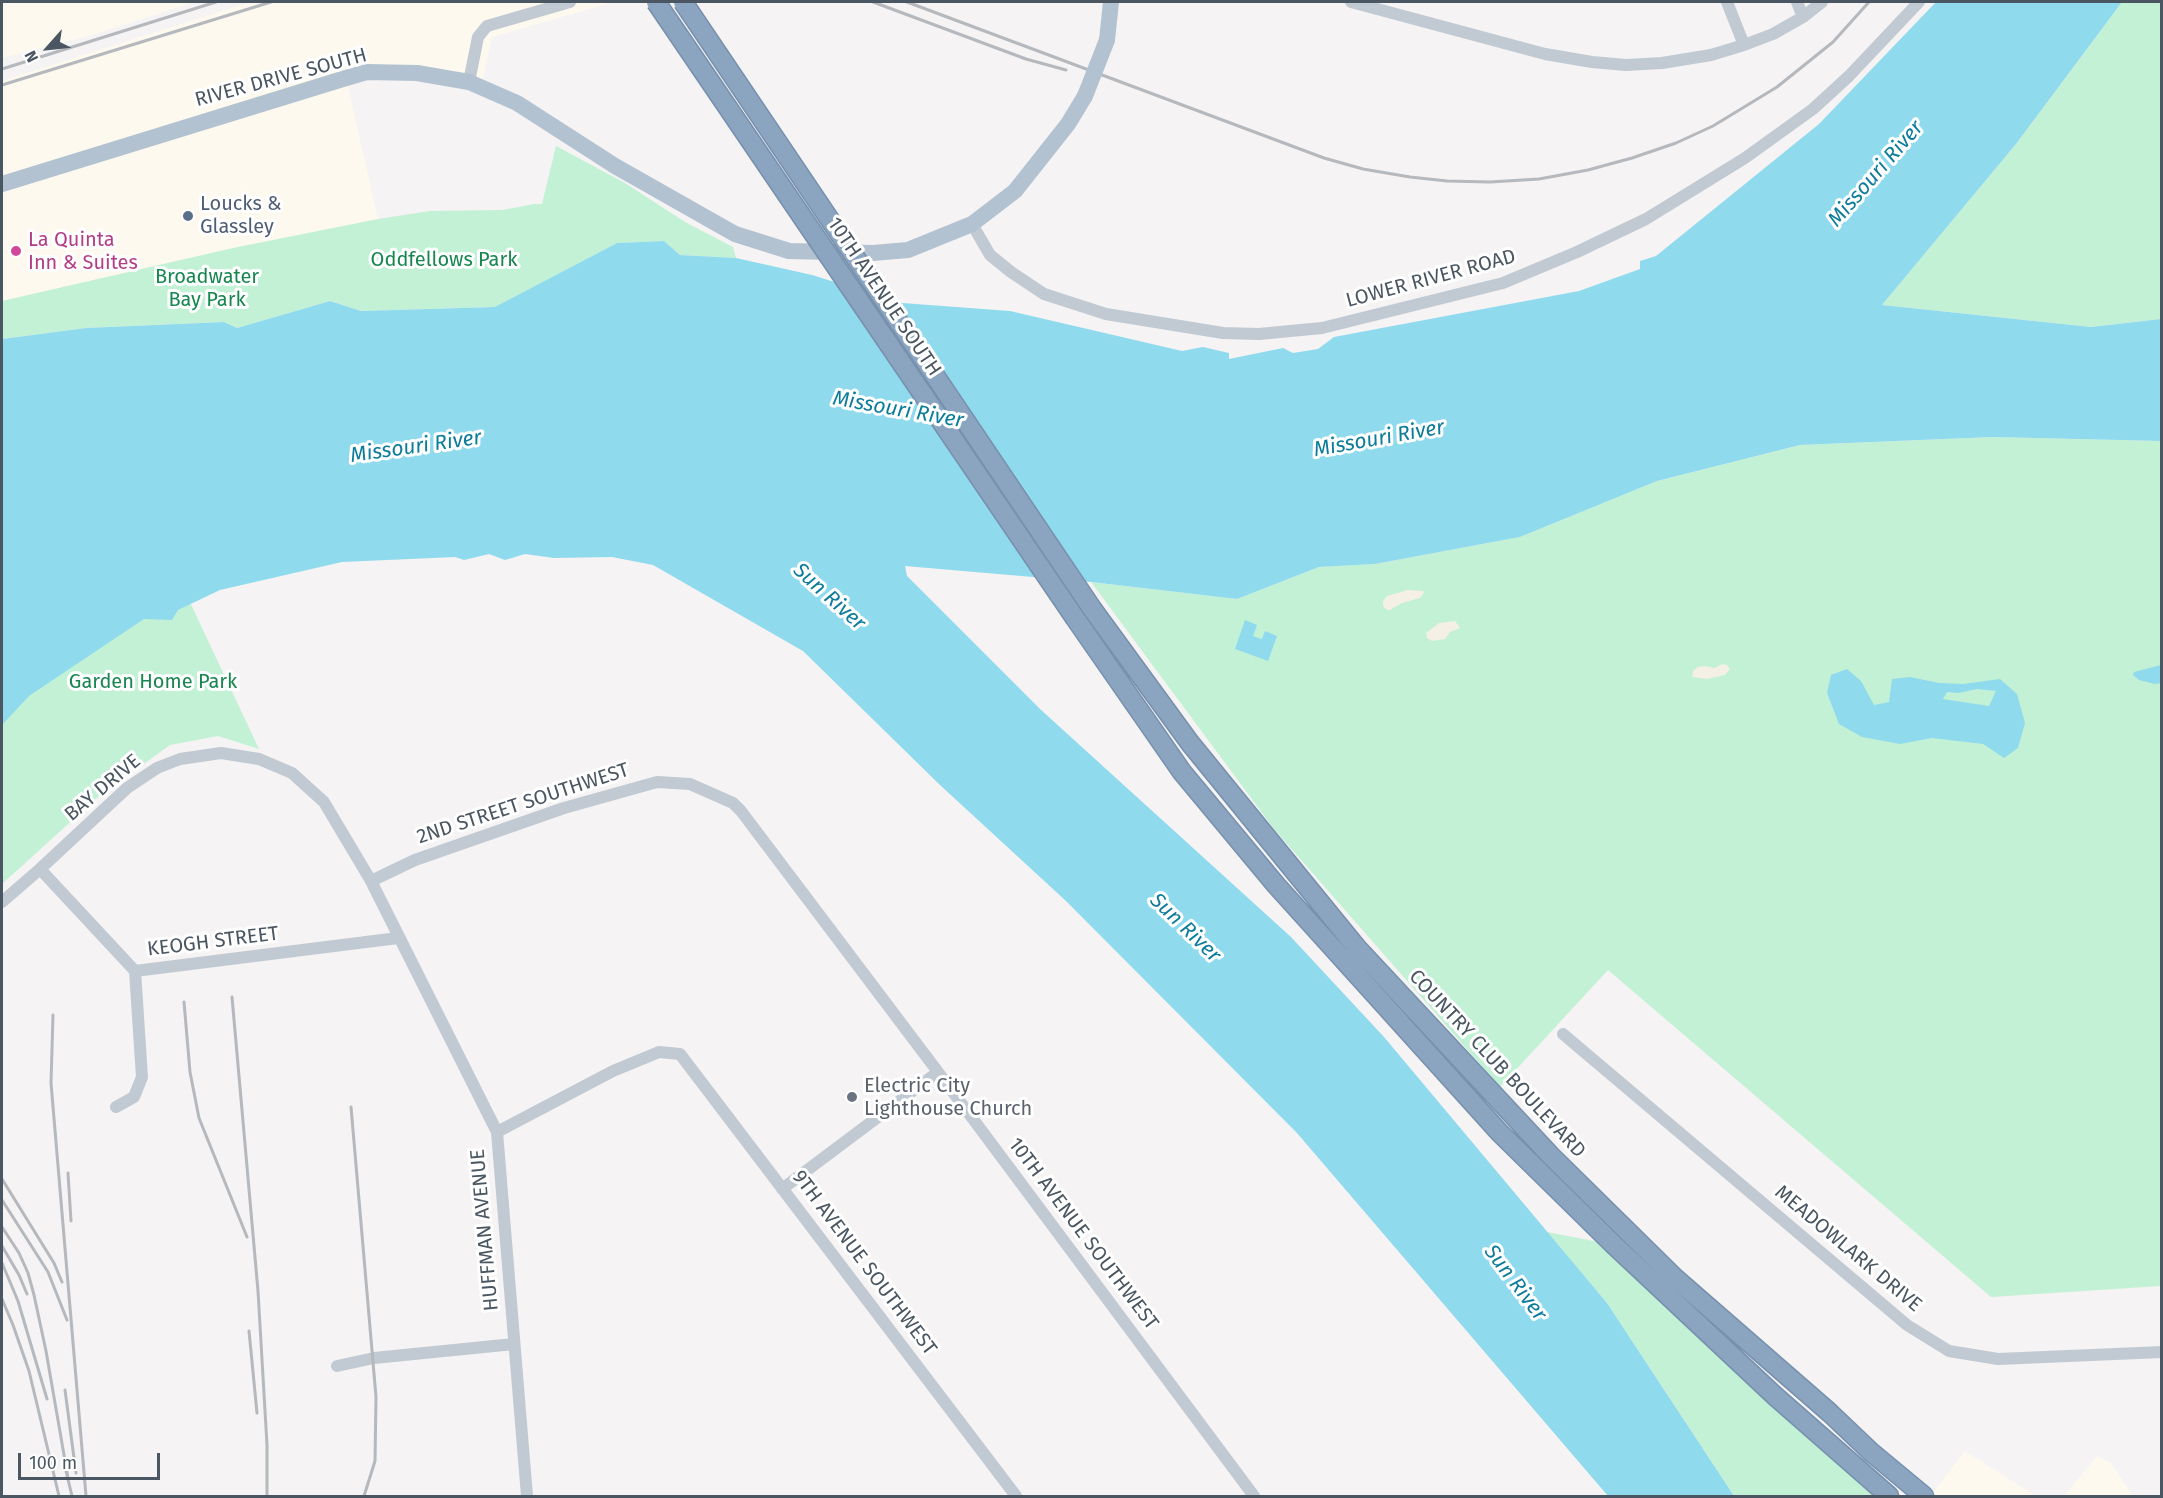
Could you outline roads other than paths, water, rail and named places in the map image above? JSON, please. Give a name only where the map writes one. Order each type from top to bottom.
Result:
[{"type":"highway","name":"10TH AVENUE SOUTH","points":[[656,2],[1182,772],[1276,885],[1499,1132],[1613,1244],[1775,1396],[1889,1497]]},
{"type":"highway","name":"10TH AVENUE SOUTH","points":[[683,2],[1093,610]]},
{"type":"highway","name":"COUNTRY CLUB BOULEVARD","points":[[1093,610],[1190,743],[1357,948],[1543,1148],[1674,1278],[1924,1497]]},
{"type":"main road","name":"RIVER DRIVE SOUTH","points":[[2,184],[367,72],[417,73],[469,82],[517,103],[615,166],[735,234],[789,251],[873,253],[908,250],[972,224],[1015,191],[1062,132],[1085,96],[1107,40],[1111,2]]},
{"type":"street","points":[[469,82],[478,37],[487,26],[570,2]]},
{"type":"street","points":[[1358,2],[1545,54],[1592,62],[1626,64],[1662,63],[1711,55],[1744,45],[1773,34],[1803,17],[1822,2]]},
{"type":"street","points":[[1728,2],[1744,45]]},
{"type":"street","points":[[1797,2],[1803,17]]},
{"type":"street","name":"LOWER RIVER ROAD","points":[[972,224],[990,255],[1011,272],[1044,294],[1107,314],[1223,333],[1259,334],[1322,328],[1503,283],[1577,252],[1646,219],[1745,158],[1813,109],[1870,55],[1919,2]]},
{"type":"street","name":"BAY DRIVE","points":[[2,902],[127,788],[157,768],[180,759],[220,753],[259,759],[292,773],[324,802],[371,881]]},
{"type":"street","name":"2ND STREET SOUTHWEST","points":[[371,881],[415,860],[629,788],[657,782],[690,784]]},
{"type":"street","name":"10TH AVENUE SOUTHWEST","points":[[690,784],[725,798],[741,811],[939,1072],[1254,1497]]},
{"type":"street","name":"KEOGH STREET","points":[[40,869],[135,971],[398,938]]},
{"type":"street","name":"HUFFMAN AVENUE","points":[[371,881],[497,1132],[527,1497]]},
{"type":"street","points":[[116,1107],[134,1097],[142,1077],[135,971]]},
{"type":"street","name":"MEADOWLARK DRIVE","points":[[1563,1034],[1907,1325],[1949,1351],[1998,1359],[2162,1352]]},
{"type":"street","name":"9TH AVENUE SOUTHWEST","points":[[497,1132],[613,1071],[659,1052],[680,1054],[1016,1497]]},
{"type":"street","points":[[782,1189],[939,1072]]},
{"type":"street","points":[[337,1366],[374,1358],[514,1344]]},
{"type":"water","points":[[1936,2],[2122,2],[2016,144],[1882,305],[2091,327],[2161,319],[2161,441],[1993,437],[1800,445],[1657,481],[1520,537],[1375,564],[1319,567],[1237,599],[1091,582],[905,566],[907,576],[1040,709],[1291,937],[1384,1037],[1607,1303],[1734,1496],[1608,1496],[1297,1133],[1066,901],[940,785],[803,651],[653,565],[612,557],[554,558],[525,554],[505,560],[489,554],[464,560],[455,557],[342,562],[220,590],[178,610],[172,620],[144,619],[29,696],[2,725],[2,339],[86,328],[224,322],[237,328],[330,301],[361,311],[495,307],[617,243],[664,241],[680,255],[736,258],[812,275],[902,303],[1010,311],[1182,351],[1203,347],[1229,353],[1229,359],[1283,348],[1293,353],[1318,349],[1334,337],[1579,291],[1640,269],[1640,261],[1656,256],[1819,124]]},
{"type":"water","points":[[1245,620],[1257,625],[1253,636],[1262,639],[1265,631],[1277,636],[1268,661],[1235,649]]},
{"type":"water","points":[[2161,665],[2161,683],[2155,684],[2139,680],[2133,675],[2134,672]]},
{"type":"water","points":[[1847,669],[1861,681],[1874,705],[1889,702],[1892,679],[1910,677],[1939,683],[1963,684],[2000,679],[2017,694],[2025,723],[2018,748],[2004,758],[1983,744],[1932,738],[1900,744],[1862,737],[1839,724],[1827,693],[1831,675]],"holes":[[[1977,689],[1996,691],[1989,706],[1943,699],[1947,692],[1958,693]]]},
{"type":"railway","points":[[2,69],[216,2]]},
{"type":"railway","points":[[2,85],[271,2]]},
{"type":"railway","points":[[873,2],[1026,59],[1066,70]]},
{"type":"railway","points":[[907,2],[1324,158],[1363,169],[1410,177],[1490,182],[1539,179],[1588,170],[1676,143],[1713,126],[1777,87],[1833,42],[1869,2]]},
{"type":"railway","points":[[232,997],[258,1291],[267,1445],[267,1496]]},
{"type":"railway","points":[[184,1002],[190,1072],[199,1118],[247,1237]]},
{"type":"railway","points":[[53,1015],[51,1083],[86,1496]]},
{"type":"railway","points":[[351,1107],[376,1397],[375,1461],[364,1496]]},
{"type":"railway","points":[[68,1173],[71,1221]]},
{"type":"railway","points":[[2,1179],[54,1263],[62,1282]]},
{"type":"railway","points":[[2,1200],[48,1272],[67,1320]]},
{"type":"railway","points":[[2,1227],[19,1253],[34,1295],[68,1478]]},
{"type":"railway","points":[[2,1246],[27,1294]]},
{"type":"railway","points":[[2,1263],[18,1301],[47,1399]]},
{"type":"railway","points":[[2,1299],[29,1371],[59,1496]]},
{"type":"railway","points":[[249,1331],[257,1413]]},
{"type":"railway","points":[[65,1390],[76,1473]]},
{"type":"railway","points":[[66,1471],[72,1496]]},
{"type":"place","name":"Loucks & Glassley","points":[[188,216]]},
{"type":"place","name":"La Quinta Inn & Suites","points":[[16,251]]},
{"type":"place","name":"Electric City Lighthouse Church","points":[[852,1097]]},
{"type":"water label","name":"Missouri River","points":[[1876,174]]},
{"type":"water label","name":"Missouri River","points":[[898,410]]},
{"type":"water label","name":"Missouri River","points":[[1379,439]]},
{"type":"water label","name":"Missouri River","points":[[416,447]]},
{"type":"water label","name":"Sun River","points":[[829,597]]},
{"type":"water label","name":"Sun River","points":[[1185,928]]},
{"type":"water label","name":"Sun River","points":[[1515,1283]]},
{"type":"park label","name":"Oddfellows Park","points":[[444,260]]},
{"type":"park label","name":"Broadwater Bay Park","points":[[207,288]]},
{"type":"park label","name":"Garden Home Park","points":[[153,682]]}]
